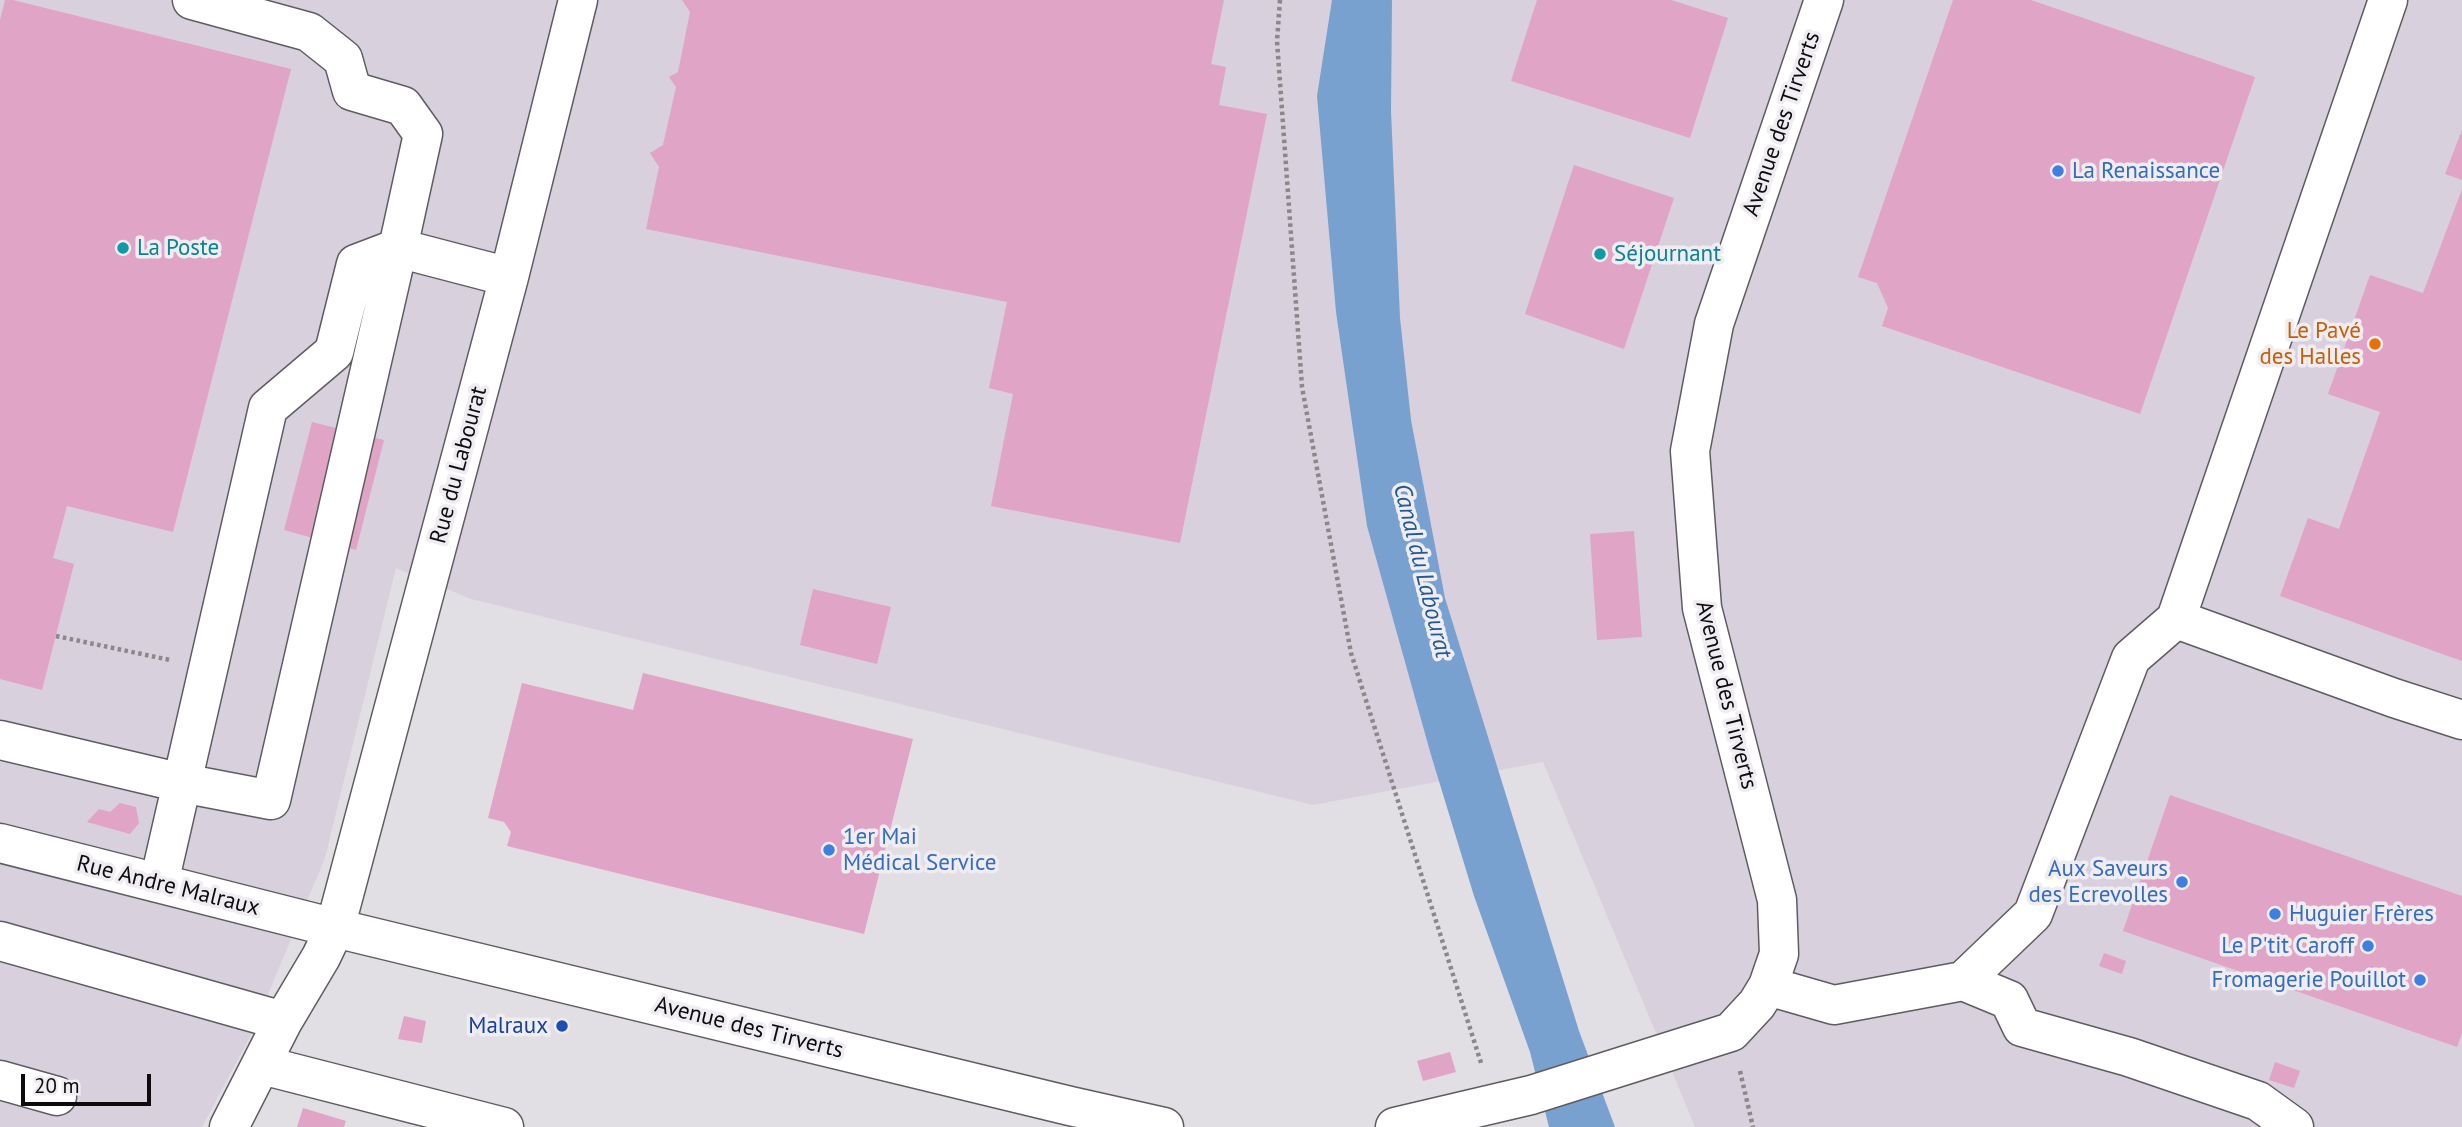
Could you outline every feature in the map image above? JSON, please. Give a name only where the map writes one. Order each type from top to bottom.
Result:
[{"type":"street","points":[[0,740],[182,783],[271,800],[422,134],[403,106],[352,91],[343,59],[309,32],[191,0]]},
{"type":"street","name":"Rue du Labourat","points":[[229,1127],[283,1021],[335,928],[509,277],[578,0]]},
{"type":"street","name":"Avenue des Tirverts","points":[[1395,1127],[1495,1116],[1531,1095],[1731,1032],[1757,1004],[1769,986],[1779,954],[1777,900],[1702,608],[1690,451],[1714,324],[1824,0]]},
{"type":"street","points":[[1963,981],[2033,914],[2131,658],[2176,619],[2388,0]]},
{"type":"street","points":[[159,883],[268,408],[334,352],[356,264],[398,248],[509,277]]},
{"type":"street","points":[[2176,619],[2462,720]]},
{"type":"street","name":"Rue Andre Malraux","points":[[0,843],[335,928]]},
{"type":"street","name":"Avenue des Tirverts","points":[[335,928],[1042,1100],[1164,1127]]},
{"type":"street","points":[[0,941],[283,1021]]},
{"type":"street","points":[[1769,986],[1835,1005],[1963,981],[2009,1000],[2022,1027],[2129,1057],[2258,1101],[2294,1127]]},
{"type":"street","points":[[262,1065],[504,1127]]},
{"type":"street","points":[[0,1080],[57,1096]]},
{"type":"path","points":[[1280,0],[1277,41],[1302,387],[1351,653],[1471,1028],[1495,1116]]},
{"type":"path","points":[[55,636],[208,668]]},
{"type":"path","points":[[1731,1032],[1753,1127]]},
{"type":"shaded area","points":[[0,0],[2462,0],[2462,1127],[1695,1127],[1543,762],[1313,805],[471,599],[396,568],[325,858],[251,1035],[202,1127],[0,1127]]},
{"type":"water","name":"Canal du Labourat","points":[[1332,0],[1392,0],[1391,111],[1400,318],[1411,420],[1445,598],[1579,1031],[1615,1127],[1549,1127],[1530,1052],[1474,896],[1431,755],[1367,526],[1336,312],[1317,96]]},
{"type":"building","name":"La Poste","points":[[5,0],[291,69],[173,532],[67,506],[53,558],[74,564],[42,690],[0,679],[0,20]]},
{"type":"building","points":[[682,0],[1224,0],[1211,64],[1226,67],[1219,105],[1267,114],[1180,543],[991,506],[1013,394],[989,388],[1007,302],[646,229],[659,167],[650,153],[663,145],[676,87],[669,77],[678,72],[690,12]]},
{"type":"building","points":[[1537,0],[1671,0],[1728,18],[1690,138],[1511,81]]},
{"type":"building","name":"La Renaissance","points":[[1953,0],[2031,0],[2255,77],[2140,414],[1882,326],[1888,308],[1877,283],[1858,277]]},
{"type":"building","points":[[2462,130],[2462,180],[2445,174]]},
{"type":"building","name":"Séjournant","points":[[1574,165],[1674,198],[1624,349],[1525,314]]},
{"type":"building","points":[[2462,189],[2462,661],[2280,596],[2308,518],[2339,529],[2380,412],[2328,394],[2370,275],[2423,293]]},
{"type":"building","points":[[312,422],[384,440],[356,550],[284,530]]},
{"type":"building","points":[[1634,531],[1642,637],[1597,640],[1590,534]]},
{"type":"building","points":[[813,589],[891,607],[877,664],[800,645]]},
{"type":"building","points":[[643,673],[913,739],[864,934],[507,846],[511,832],[504,822],[488,818],[522,683],[633,710]]},
{"type":"building","points":[[2170,795],[2462,896],[2462,1033],[2457,1047],[2123,931]]},
{"type":"building","points":[[120,803],[136,807],[139,823],[130,834],[87,822],[99,809],[110,812]]},
{"type":"building","points":[[2104,953],[2126,961],[2122,974],[2099,966]]},
{"type":"building","points":[[404,1016],[426,1021],[422,1043],[398,1039]]},
{"type":"building","points":[[1450,1052],[1456,1072],[1423,1081],[1417,1061]]},
{"type":"building","points":[[2275,1062],[2300,1071],[2294,1088],[2269,1080]]},
{"type":"building","points":[[303,1108],[346,1121],[344,1127],[297,1127]]},
{"type":"place","name":"La Renaissance","points":[[2058,171]]},
{"type":"place","name":"La Poste","points":[[123,248]]},
{"type":"place","name":"Séjournant","points":[[1600,254]]},
{"type":"place","name":"Le Pavé des Halles","points":[[2375,344]]},
{"type":"place","name":"1er Mai Médical Service","points":[[829,850]]},
{"type":"place","name":"Aux Saveurs des Ecrevolles","points":[[2182,882]]},
{"type":"place","name":"Huguier Frères","points":[[2275,914]]},
{"type":"place","name":"Le P'tit Caroff","points":[[2368,946]]},
{"type":"place","name":"Fromagerie Pouillot","points":[[2420,980]]},
{"type":"place","name":"Malraux","points":[[562,1026]]}]
